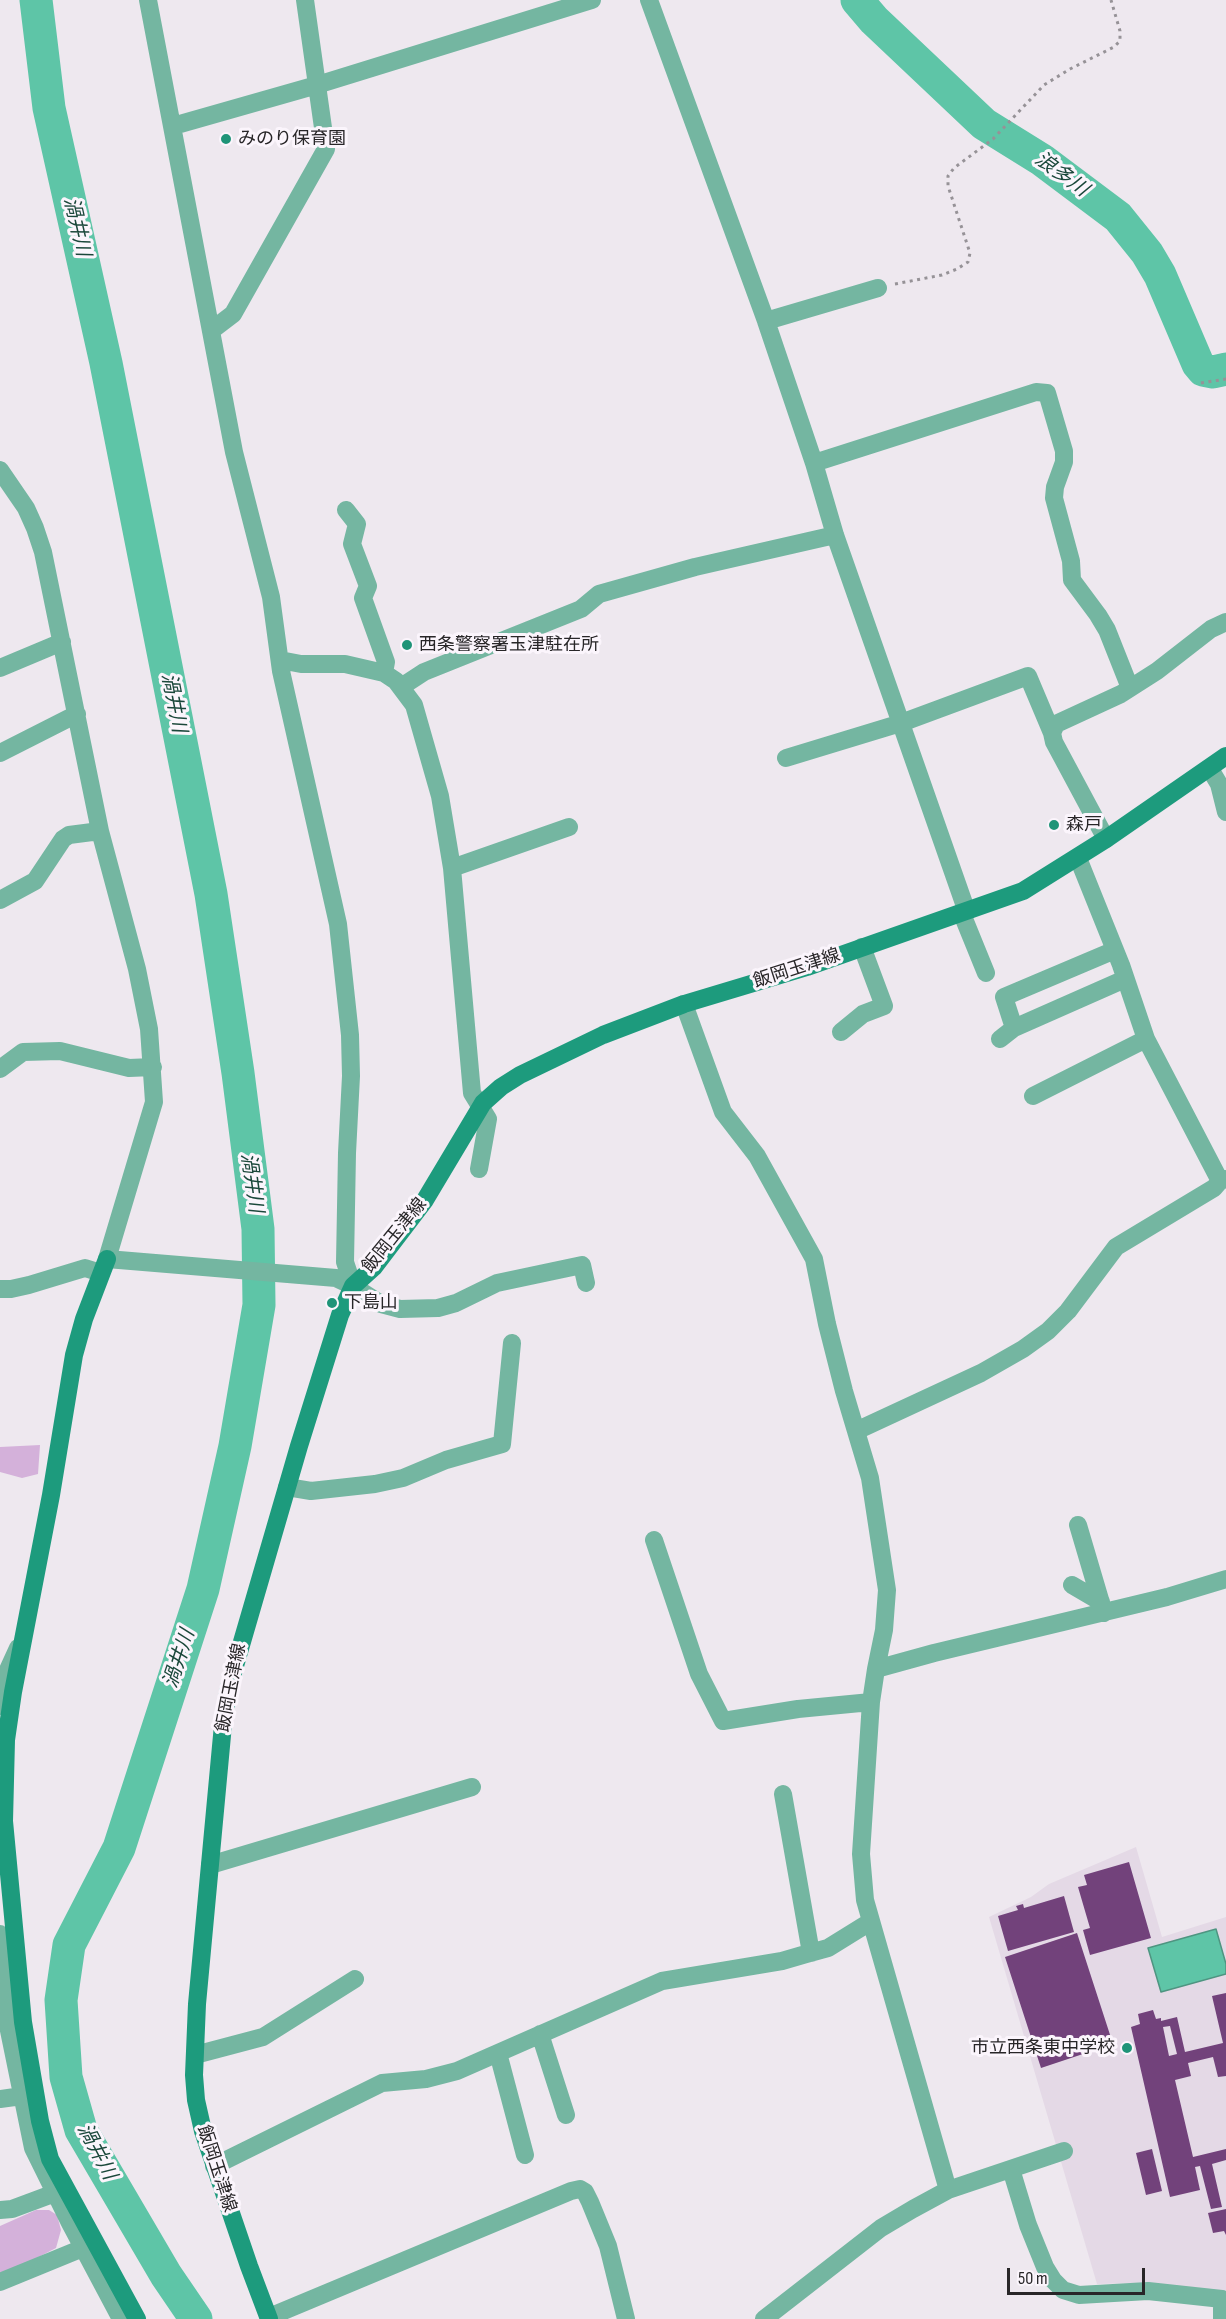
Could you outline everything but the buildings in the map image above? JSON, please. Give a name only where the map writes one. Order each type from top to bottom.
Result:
[{"type":"main road","name":"飯岡玉津線","points":[[269,2318],[214,2166],[196,2100],[197,2004],[224,1714],[230,1683],[287,1487],[340,1316],[353,1286],[374,1268],[425,1200],[480,1108],[501,1087],[520,1074],[603,1035],[684,1004],[807,967],[1023,891],[1078,858],[1226,756]]},
{"type":"main road","points":[[104,1266],[84,1319],[74,1355],[6,1740],[4,1821],[25,2033],[40,2121],[50,2158],[137,2319]]},
{"type":"street","points":[[148,0],[234,452],[271,597],[280,660],[339,935],[350,1035],[351,1076],[345,1262],[353,1286]]},
{"type":"street","points":[[212,330],[233,314],[326,149],[305,0]]},
{"type":"street","points":[[173,126],[317,85],[592,0]]},
{"type":"street","points":[[649,0],[766,321],[814,463],[835,535],[986,974]]},
{"type":"street","points":[[766,321],[878,288]]},
{"type":"street","points":[[814,463],[1036,392],[1047,393],[1064,451],[1065,462],[1055,487],[1054,498],[1071,561],[1072,580],[1107,630],[1130,688]]},
{"type":"street","points":[[0,471],[26,508],[43,552],[100,831],[137,969],[149,1029],[154,1102],[104,1266]]},
{"type":"street","points":[[346,510],[357,524],[352,544],[368,586],[363,598],[386,662],[384,673]]},
{"type":"street","points":[[401,687],[424,672],[582,609],[599,594],[694,567],[835,535]]},
{"type":"street","points":[[1052,732],[1056,724],[1130,688],[1157,671],[1211,629],[1226,622]]},
{"type":"street","points":[[0,668],[62,642]]},
{"type":"street","points":[[280,660],[301,664],[345,664],[384,673],[401,687],[414,705],[440,796],[452,867],[472,1093],[488,1119],[479,1169]]},
{"type":"street","points":[[786,758],[901,723],[1028,676],[1052,732],[1054,742],[1106,839]]},
{"type":"street","points":[[0,753],[77,714]]},
{"type":"street","points":[[1210,769],[1219,784],[1226,812]]},
{"type":"street","points":[[452,867],[569,827]]},
{"type":"street","points":[[0,900],[35,881],[63,839],[69,835],[100,831]]},
{"type":"street","points":[[856,1431],[981,1373],[1023,1349],[1048,1331],[1068,1311],[1116,1247],[1214,1188],[1223,1180],[1146,1039],[1115,950],[1078,858]]},
{"type":"street","points":[[841,1032],[863,1014],[884,1006],[862,947]]},
{"type":"street","points":[[1115,950],[1004,997],[1007,1034],[1125,979]]},
{"type":"street","points":[[684,1004],[723,1112],[757,1156],[814,1259],[827,1324],[870,1478],[887,1590],[884,1630],[871,1702],[861,1854],[865,1900],[948,2190]]},
{"type":"street","points":[[1033,1096],[1146,1039]]},
{"type":"street","points":[[0,1069],[23,1052],[60,1051],[129,1068],[153,1067]]},
{"type":"street","points":[[0,1289],[29,1285],[85,1268],[104,1266],[204,1267],[336,1278],[381,1304],[400,1309],[438,1308],[456,1303],[497,1284],[582,1266],[586,1283]]},
{"type":"street","points":[[287,1487],[311,1491],[375,1484],[403,1478],[446,1460],[502,1444],[512,1343]]},
{"type":"street","points":[[1078,1525],[1102,1608]]},
{"type":"street","points":[[654,1540],[699,1674],[723,1721],[798,1709],[871,1702]]},
{"type":"street","points":[[876,1669],[1102,1608],[1226,1580]]},
{"type":"street","points":[[1072,1585],[1102,1608]]},
{"type":"street","points":[[0,1706],[3,1676],[24,1635]]},
{"type":"street","points":[[210,1865],[472,1787]]},
{"type":"street","points":[[783,1794],[811,1953]]},
{"type":"street","points":[[214,2166],[382,2083],[439,2077],[458,2071],[662,1981],[782,1961],[811,1953],[828,1948],[870,1922]]},
{"type":"street","points":[[0,1934],[6,2016],[33,2148],[54,2193],[121,2319]]},
{"type":"street","points":[[195,2055],[263,2037],[355,1979]]},
{"type":"street","points":[[540,2034],[566,2115]]},
{"type":"street","points":[[498,2053],[525,2155]]},
{"type":"street","points":[[0,2099],[22,2096]]},
{"type":"street","points":[[764,2319],[881,2228],[948,2190],[1064,2151]]},
{"type":"street","points":[[1011,2169],[1028,2225],[1045,2267],[1063,2290],[1078,2295],[1148,2291],[1224,2299],[1222,2319]]},
{"type":"street","points":[[269,2318],[580,2189],[590,2202],[608,2246],[626,2319]]},
{"type":"street","points":[[0,2210],[12,2209],[54,2193]]},
{"type":"street","points":[[0,2282],[83,2248]]},
{"type":"path","points":[[878,288],[942,275],[968,262],[970,253],[948,186],[948,176],[954,168],[993,139],[1044,85],[1114,47],[1120,40],[1120,31],[1111,0]]},
{"type":"path","points":[[1201,383],[1226,379]]},
{"type":"shaded area","points":[[40,1445],[38,1474],[22,1478],[0,1472],[0,1447]]},
{"type":"shaded area","name":"市立西条東中学校","points":[[1136,1847],[1162,1937],[1226,1917],[1226,2291],[1140,2283],[1097,2284],[989,1917],[1031,1897],[1049,1884]]},
{"type":"shaded area","points":[[1216,1929],[1226,1964],[1226,1974],[1161,1992],[1148,1948]]},
{"type":"shaded area","points":[[36,2210],[49,2210],[57,2215],[61,2230],[56,2248],[0,2277],[0,2226]]},
{"type":"waterway","name":"渦井川","points":[[36,0],[49,108],[106,363],[211,894],[238,1073],[258,1229],[259,1305],[235,1446],[203,1589],[119,1848],[69,1945],[61,2000],[66,2077],[81,2130],[166,2275],[196,2319]]},
{"type":"waterway","name":"浪多川","points":[[857,0],[874,20],[984,124],[1042,160],[1118,217],[1147,253],[1160,275],[1198,364],[1203,370],[1213,372],[1226,369]]},
{"type":"place","name":"みのり保育園","points":[[226,139]]},
{"type":"place","name":"西条警察署玉津駐在所","points":[[407,645]]},
{"type":"place","name":"森戸","points":[[1054,825]]},
{"type":"place","name":"下島山","points":[[332,1303]]},
{"type":"place","name":"市立西条東中学校","points":[[1127,2048]]}]
